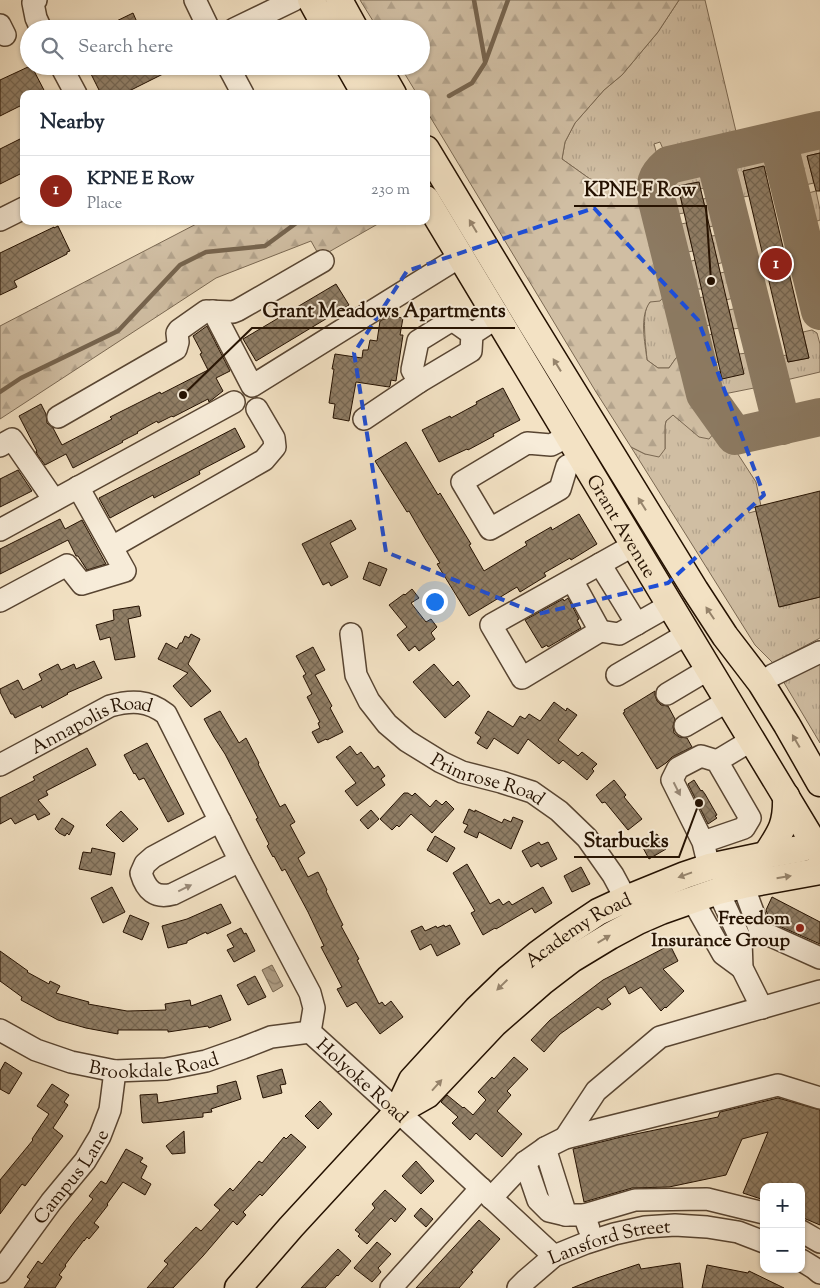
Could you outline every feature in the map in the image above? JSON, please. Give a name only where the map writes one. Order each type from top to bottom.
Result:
[{"type":"main road","points":[[311,0],[322,20]]},
{"type":"main road","points":[[339,0],[350,20]]},
{"type":"main road","points":[[362,75],[379,87]]},
{"type":"main road","name":"Grant Avenue","points":[[430,156],[695,590],[725,636],[761,683],[820,783]]},
{"type":"main road","name":"Grant Avenue","points":[[430,206],[687,634],[818,847]]},
{"type":"main road","points":[[634,545],[659,530]]},
{"type":"main road","points":[[670,605],[695,590]]},
{"type":"main road","points":[[766,854],[782,829],[786,812],[786,796]]},
{"type":"main road","name":"Academy Road","points":[[238,1288],[397,1112],[412,1080],[477,1009],[508,979],[538,954],[598,912],[632,910],[692,899],[714,879],[766,854],[818,847]]},
{"type":"main road","name":"Academy Road","points":[[632,910],[685,875],[743,885],[820,871]]},
{"type":"street","points":[[36,0],[34,3],[37,20]]},
{"type":"street","points":[[195,0],[205,20]]},
{"type":"street","points":[[253,20],[294,0]]},
{"type":"street","points":[[66,75],[74,90]]},
{"type":"street","points":[[233,75],[241,90]]},
{"type":"street","points":[[0,220],[20,210]]},
{"type":"street","points":[[213,311],[252,386],[260,394],[260,404],[253,412],[247,413],[237,409],[234,402],[234,394],[237,389],[247,385],[252,386],[461,256]]},
{"type":"street","points":[[58,417],[176,349],[178,342],[177,333],[179,330],[206,310],[232,312],[238,310],[323,261]]},
{"type":"street","points":[[472,334],[498,317]]},
{"type":"street","points":[[418,382],[412,370],[418,341],[452,320],[472,334]]},
{"type":"street","points":[[364,419],[418,382],[472,351],[472,334]]},
{"type":"street","points":[[0,530],[234,402]]},
{"type":"street","points":[[112,547],[264,460],[275,447],[274,438],[257,409]]},
{"type":"street","points":[[569,436],[552,445],[527,443],[462,482],[490,529],[560,489],[567,466],[582,458]]},
{"type":"street","points":[[0,446],[12,439],[54,500]]},
{"type":"street","points":[[0,601],[68,564],[82,584],[125,571],[78,487]]},
{"type":"street","points":[[634,545],[491,625],[522,678],[600,631],[619,634],[670,605]]},
{"type":"street","points":[[600,564],[637,624]]},
{"type":"street","points":[[572,580],[600,631]]},
{"type":"street","name":"Primrose Road","points":[[350,634],[356,675],[369,701],[388,724],[408,741],[441,762],[462,772],[532,792],[559,811],[587,838],[614,875],[632,910]]},
{"type":"street","points":[[617,675],[687,634]]},
{"type":"street","points":[[761,683],[773,675],[820,652]]},
{"type":"street","points":[[667,694],[709,669]]},
{"type":"street","points":[[685,726],[728,701]]},
{"type":"street","name":"Annapolis Road","points":[[0,765],[110,706],[120,703],[139,702],[159,709],[166,714],[175,733]]},
{"type":"street","name":"Holyoke Road","points":[[175,733],[310,993],[314,1008],[310,1032],[554,1256]]},
{"type":"street","points":[[717,762],[752,740]]},
{"type":"street","points":[[703,842],[744,828],[750,818],[717,762],[701,756],[678,768],[672,780],[703,842],[714,879],[741,940],[742,968],[762,1008]]},
{"type":"street","points":[[220,821],[153,857],[145,864],[141,873],[144,882],[156,895],[164,896],[173,894],[240,861]]},
{"type":"street","points":[[743,885],[760,931],[820,958]]},
{"type":"street","points":[[692,899],[722,954],[742,968]]},
{"type":"street","points":[[565,1138],[596,1091],[660,1037],[820,991]]},
{"type":"street","name":"Brookdale Road","points":[[0,1030],[36,1050],[71,1062],[116,1071],[166,1069],[206,1061],[270,1037],[310,1032]]},
{"type":"street","name":"Campus Lane","points":[[0,1272],[50,1202],[85,1161],[100,1136],[110,1110],[116,1071]]},
{"type":"street","points":[[391,1288],[486,1193],[545,1148],[565,1138],[778,1085],[820,1098]]},
{"type":"street","points":[[545,1148],[575,1215],[594,1241]]},
{"type":"street","points":[[525,1162],[538,1200],[549,1211],[575,1215],[635,1200],[707,1199],[760,1213]]},
{"type":"street","name":"Lansford Street","points":[[518,1288],[554,1256],[614,1234],[645,1227],[675,1225],[713,1228],[738,1232],[760,1240]]},
{"type":"street","points":[[805,1233],[820,1242]]},
{"type":"street","points":[[805,1262],[820,1273]]},
{"type":"highlighted area","points":[[594,208],[698,320],[764,495],[668,583],[538,614],[386,552],[354,353],[407,271]]},
{"type":"green space","points":[[360,0],[679,0],[658,32],[622,75],[604,90],[575,123],[565,142],[562,159],[590,179],[618,186],[626,181],[638,180],[646,187],[668,283],[667,293],[660,301],[650,302],[645,315],[644,330],[647,360],[658,368],[669,368],[676,358],[681,356],[687,361],[700,395],[719,425],[709,439],[699,437],[673,415],[666,421],[665,449],[659,457],[645,454],[631,447],[430,117],[430,90],[415,90],[405,75],[430,75],[430,20],[372,20]]},
{"type":"green space","points":[[679,0],[705,0],[738,140],[667,158],[660,142],[654,144],[659,162],[650,173],[646,187],[638,180],[626,181],[618,186],[590,179],[562,159],[565,142],[575,123],[604,90],[622,75],[658,32]]},
{"type":"green space","points":[[820,137],[820,153],[807,156],[814,183],[805,185],[800,183],[796,174],[793,162],[794,151],[796,146],[802,142]]},
{"type":"green space","points":[[757,151],[772,153],[777,158],[778,162],[775,172],[765,174],[763,166],[743,171],[749,196],[737,198],[731,188],[729,166],[734,158]]},
{"type":"green space","points":[[699,166],[710,173],[713,179],[712,186],[700,189],[698,182],[678,186],[684,213],[672,214],[669,211],[663,190],[667,176],[672,172]]},
{"type":"green space","points":[[816,191],[820,220],[812,221],[806,214],[804,196]]},
{"type":"green space","points":[[716,198],[720,206],[721,221],[717,225],[709,227],[703,199]]},
{"type":"green space","points":[[686,223],[693,251],[682,253],[678,251],[673,233],[676,225]]},
{"type":"green space","points":[[194,225],[376,225],[320,257],[311,241],[216,278],[0,419],[0,326]]},
{"type":"green space","points":[[722,235],[726,237],[730,257],[729,260],[718,264],[711,236]]},
{"type":"green space","points":[[695,260],[702,289],[693,289],[687,286],[682,267],[685,263]]},
{"type":"green space","points":[[730,271],[737,279],[738,294],[737,297],[726,300],[720,273]]},
{"type":"green space","points":[[668,283],[687,361],[681,357],[676,358],[669,368],[658,368],[647,360],[645,314],[649,303],[667,293]]},
{"type":"green space","points":[[703,297],[710,325],[702,326],[695,323],[691,309],[693,299]]},
{"type":"green space","points":[[737,308],[743,311],[748,327],[733,329],[729,310]]},
{"type":"green space","points":[[812,330],[817,333],[820,344],[820,372],[782,381],[778,380],[774,370],[775,360],[786,355],[788,362],[809,358],[803,332]]},
{"type":"green space","points":[[712,334],[719,362],[710,363],[705,362],[703,359],[700,342],[702,337]]},
{"type":"green space","points":[[739,354],[754,354],[761,382],[759,387],[719,395],[709,381],[710,375],[721,371]]},
{"type":"green space","points":[[673,415],[682,422],[714,433],[719,425],[756,482],[761,506],[748,509],[749,513],[756,511],[780,607],[820,597],[820,638],[773,663],[755,645],[631,447],[645,454],[665,449],[666,421]]},
{"type":"green space","points":[[820,664],[820,743],[783,681]]},
{"type":"water","points":[[272,965],[283,986],[273,992],[262,970]]},
{"type":"building","points":[[133,13],[136,20],[119,20]]},
{"type":"building","points":[[20,71],[20,75],[36,75],[44,90],[20,90],[20,106],[0,116],[0,80]]},
{"type":"building","points":[[92,75],[161,75],[131,90],[99,90]]},
{"type":"building","points":[[20,139],[20,174],[0,184],[0,149]]},
{"type":"building","points":[[820,153],[820,191],[816,191],[807,156]]},
{"type":"building","points":[[764,166],[809,358],[788,362],[743,171]]},
{"type":"building","points":[[699,182],[744,374],[722,379],[678,186]]},
{"type":"building","points":[[58,226],[70,251],[14,281],[17,287],[0,295],[0,253]]},
{"type":"building","points":[[336,284],[349,305],[256,361],[243,339]]},
{"type":"building","points":[[388,316],[403,318],[400,335],[403,335],[396,381],[391,380],[389,387],[356,382],[349,421],[333,418],[335,404],[329,403],[335,354],[362,358],[363,350],[368,350],[370,340],[377,341],[380,321]]},
{"type":"building","points":[[207,326],[230,371],[216,378],[223,391],[209,402],[208,399],[173,417],[158,423],[157,421],[123,442],[73,468],[66,454],[45,465],[37,454],[19,416],[41,404],[46,414],[47,423],[53,428],[62,445],[112,419],[110,417],[208,370],[193,336]]},
{"type":"building","points":[[503,388],[520,420],[468,450],[439,462],[422,430],[450,416],[451,418]]},
{"type":"building","points":[[235,428],[245,447],[199,471],[200,474],[154,498],[153,495],[110,518],[99,498]]},
{"type":"building","points":[[406,442],[471,544],[469,545],[484,571],[527,545],[525,542],[551,527],[552,530],[579,514],[597,544],[571,560],[570,558],[544,573],[546,576],[520,592],[517,587],[469,616],[437,564],[440,563],[409,511],[407,512],[375,461]]},
{"type":"building","points":[[18,470],[32,491],[0,507],[0,479]]},
{"type":"building","points":[[820,491],[820,597],[779,607],[755,507]]},
{"type":"building","points":[[60,519],[65,529],[82,520],[106,564],[87,570],[78,556],[76,556],[68,540],[0,574],[0,549]]},
{"type":"building","points":[[351,520],[356,529],[330,543],[348,577],[331,586],[329,582],[323,585],[302,544]]},
{"type":"building","points":[[369,562],[387,569],[380,586],[363,579]]},
{"type":"building","points":[[412,589],[419,598],[411,603],[426,622],[431,619],[437,627],[431,633],[435,639],[419,651],[415,646],[409,651],[397,635],[407,627],[389,605]]},
{"type":"building","points":[[568,598],[579,619],[577,620],[581,628],[548,647],[547,645],[542,648],[525,620]]},
{"type":"building","points":[[139,606],[141,616],[128,619],[135,657],[115,660],[110,637],[100,640],[96,625],[114,620],[113,610]]},
{"type":"building","points":[[191,634],[200,639],[188,664],[211,691],[191,707],[173,686],[188,673],[158,659],[166,643],[177,649],[185,636],[189,638]]},
{"type":"building","points":[[313,647],[325,670],[315,675],[332,706],[330,708],[343,732],[318,743],[312,732],[320,728],[318,723],[320,722],[307,697],[312,694],[303,676],[306,674],[296,656]]},
{"type":"building","points":[[94,661],[102,678],[67,693],[42,708],[41,705],[15,718],[0,692],[0,689],[18,680],[23,690],[42,680],[39,674],[58,664],[61,670],[74,664],[76,669]]},
{"type":"building","points":[[434,664],[453,686],[458,681],[470,696],[445,718],[413,682]]},
{"type":"building","points":[[655,691],[657,701],[661,705],[668,706],[675,719],[674,733],[679,737],[687,738],[692,747],[672,757],[657,769],[623,713],[625,712],[624,710]]},
{"type":"building","points":[[554,702],[566,711],[567,708],[577,715],[558,740],[578,756],[582,752],[597,764],[592,769],[594,771],[587,780],[563,760],[559,764],[528,739],[518,754],[494,738],[487,749],[477,743],[481,737],[475,733],[488,711],[513,727],[520,716],[525,719],[529,714],[540,721]]},
{"type":"building","points":[[220,711],[239,743],[246,738],[280,807],[285,804],[295,822],[290,825],[305,853],[298,858],[308,877],[318,872],[343,925],[341,926],[359,959],[357,960],[379,1004],[382,1002],[385,1006],[391,1001],[403,1017],[380,1034],[356,1002],[347,1007],[337,989],[342,987],[321,947],[324,946],[308,912],[285,869],[282,871],[267,846],[269,844],[256,819],[258,818],[225,754],[204,719]]},
{"type":"building","points":[[147,743],[184,814],[168,822],[144,778],[139,780],[124,755]]},
{"type":"building","points":[[350,746],[357,755],[361,752],[374,769],[378,766],[385,776],[381,779],[385,785],[357,806],[345,791],[356,783],[336,757]]},
{"type":"building","points":[[87,748],[96,765],[46,791],[48,795],[38,800],[50,814],[38,820],[35,814],[15,824],[11,818],[0,824],[0,798],[35,780],[33,777]]},
{"type":"building","points":[[614,780],[626,795],[624,797],[642,819],[628,830],[605,802],[602,803],[596,795]]},
{"type":"building","points":[[694,780],[705,794],[717,815],[715,816],[717,818],[708,824],[688,784]]},
{"type":"building","points":[[404,793],[412,796],[415,793],[430,807],[436,800],[442,805],[446,801],[454,809],[432,833],[411,814],[399,827],[397,825],[392,830],[380,819]]},
{"type":"building","points":[[469,809],[502,823],[504,819],[511,822],[513,817],[523,821],[511,849],[479,832],[477,838],[464,832],[468,825],[463,823]]},
{"type":"building","points":[[371,810],[379,819],[368,829],[360,820]]},
{"type":"building","points":[[121,811],[138,829],[123,842],[106,825]]},
{"type":"building","points":[[62,818],[74,826],[69,835],[67,833],[65,836],[55,829]]},
{"type":"building","points":[[657,834],[666,849],[649,859],[641,844]]},
{"type":"building","points":[[435,836],[455,848],[447,862],[427,850]]},
{"type":"building","points":[[539,842],[541,845],[548,842],[557,859],[541,867],[538,863],[531,867],[522,851]]},
{"type":"building","points":[[92,848],[115,853],[111,875],[79,869],[83,852],[91,853]]},
{"type":"building","points":[[467,864],[490,904],[499,899],[503,905],[509,901],[512,905],[543,887],[552,903],[535,913],[532,908],[483,935],[471,913],[475,911],[453,873]]},
{"type":"building","points":[[581,867],[590,884],[572,892],[564,876]]},
{"type":"building","points":[[112,887],[125,912],[103,923],[91,898]]},
{"type":"building","name":"Freedom Insurance Group","points":[[772,897],[820,922],[820,944],[770,922],[766,910]]},
{"type":"building","points":[[221,904],[231,923],[207,934],[206,932],[187,941],[187,943],[168,948],[162,926],[187,919]]},
{"type":"building","points":[[130,915],[149,923],[142,940],[123,932]]},
{"type":"building","points":[[444,925],[445,927],[450,925],[460,944],[437,956],[431,944],[420,950],[411,931],[422,926],[425,931]]},
{"type":"building","points":[[241,928],[244,934],[246,933],[255,951],[234,962],[227,950],[234,947],[227,935]]},
{"type":"building","points":[[670,945],[678,961],[663,969],[684,991],[666,1008],[661,1011],[641,987],[629,994],[625,986],[607,999],[611,1004],[602,1010],[598,1007],[560,1034],[544,1052],[531,1040],[550,1020],[603,980]]},
{"type":"building","points":[[0,951],[27,972],[49,984],[50,981],[60,986],[56,993],[89,1002],[88,1004],[127,1011],[166,1010],[165,1004],[190,1000],[191,1006],[221,995],[231,1020],[209,1028],[208,1026],[168,1032],[168,1030],[118,1030],[118,1034],[58,1020],[21,1000],[22,997],[0,981]]},
{"type":"building","points":[[255,976],[266,997],[248,1005],[237,985]]},
{"type":"building","points":[[514,1057],[528,1069],[507,1091],[511,1095],[497,1111],[522,1134],[502,1157],[476,1133],[470,1140],[452,1123],[458,1117],[441,1102],[447,1095],[473,1115],[486,1100],[478,1092],[492,1077],[494,1079]]},
{"type":"building","points":[[5,1062],[22,1073],[9,1094],[0,1089],[0,1071]]},
{"type":"building","points":[[282,1069],[286,1084],[280,1085],[282,1093],[263,1098],[257,1076]]},
{"type":"building","points":[[236,1081],[241,1099],[211,1109],[212,1112],[203,1113],[203,1117],[142,1122],[140,1095],[157,1094],[158,1103],[218,1093],[217,1086]]},
{"type":"building","points":[[52,1084],[69,1095],[64,1102],[68,1105],[53,1128],[63,1136],[25,1186],[22,1184],[0,1214],[0,1180],[33,1140],[49,1114],[37,1106]]},
{"type":"building","points":[[778,1098],[820,1110],[820,1225],[805,1219],[805,1183],[760,1183],[760,1199],[743,1193],[768,1132],[742,1139],[726,1175],[669,1187],[632,1188],[584,1202],[573,1149],[718,1117],[720,1112]]},
{"type":"building","points":[[320,1101],[332,1114],[318,1129],[305,1116]]},
{"type":"building","points":[[184,1131],[185,1153],[172,1154],[166,1146]]},
{"type":"building","points":[[291,1134],[306,1147],[262,1196],[260,1194],[243,1212],[246,1215],[237,1225],[233,1221],[173,1288],[147,1288],[168,1264],[164,1261],[196,1227],[201,1231],[220,1210],[214,1205],[230,1188],[233,1191],[259,1161],[262,1163],[284,1137],[286,1139]]},
{"type":"building","points":[[126,1149],[143,1158],[140,1162],[147,1166],[141,1178],[151,1184],[145,1195],[123,1182],[94,1223],[99,1227],[89,1239],[87,1237],[84,1240],[65,1265],[59,1275],[62,1277],[55,1288],[24,1288],[30,1279],[27,1277],[38,1261],[42,1264],[93,1199],[89,1196],[101,1181],[106,1184]]},
{"type":"building","points":[[416,1161],[434,1181],[421,1194],[402,1176]]},
{"type":"building","points":[[385,1190],[406,1209],[395,1222],[391,1218],[367,1244],[358,1236],[360,1234],[355,1230],[375,1208],[372,1204]]},
{"type":"building","points":[[421,1208],[433,1219],[426,1227],[414,1216]]},
{"type":"building","points":[[479,1220],[500,1239],[471,1271],[473,1272],[459,1288],[416,1288]]},
{"type":"building","points":[[377,1242],[391,1254],[378,1268],[381,1272],[372,1282],[354,1268]]},
{"type":"building","points":[[338,1249],[351,1261],[338,1276],[325,1288],[301,1288]]},
{"type":"building","points":[[680,1263],[683,1288],[572,1288],[639,1264],[641,1269]]},
{"type":"building","points":[[707,1265],[748,1273],[749,1271],[784,1288],[702,1288]]},
{"type":"waterway","points":[[474,0],[485,61]]},
{"type":"waterway","points":[[449,96],[472,83],[485,63],[508,0]]},
{"type":"waterway","points":[[0,392],[21,378],[118,331],[180,265],[206,252],[265,246],[294,225]]},
{"type":"taxiway","points":[[820,130],[669,165],[658,177],[656,190],[657,201],[705,394],[735,436],[820,417]]},
{"type":"taxiway","points":[[778,140],[820,311]]},
{"type":"taxiway","points":[[714,155],[782,426]]},
{"type":"place","name":"KPNE E Row","points":[[776,264]]},
{"type":"place","name":"KPNE F Row","points":[[711,281]]},
{"type":"place","name":"Grant Meadows Apartments","points":[[183,395]]},
{"type":"place","name":"Starbucks","points":[[699,803]]},
{"type":"place","name":"Freedom Insurance Group","points":[[800,928]]}]
